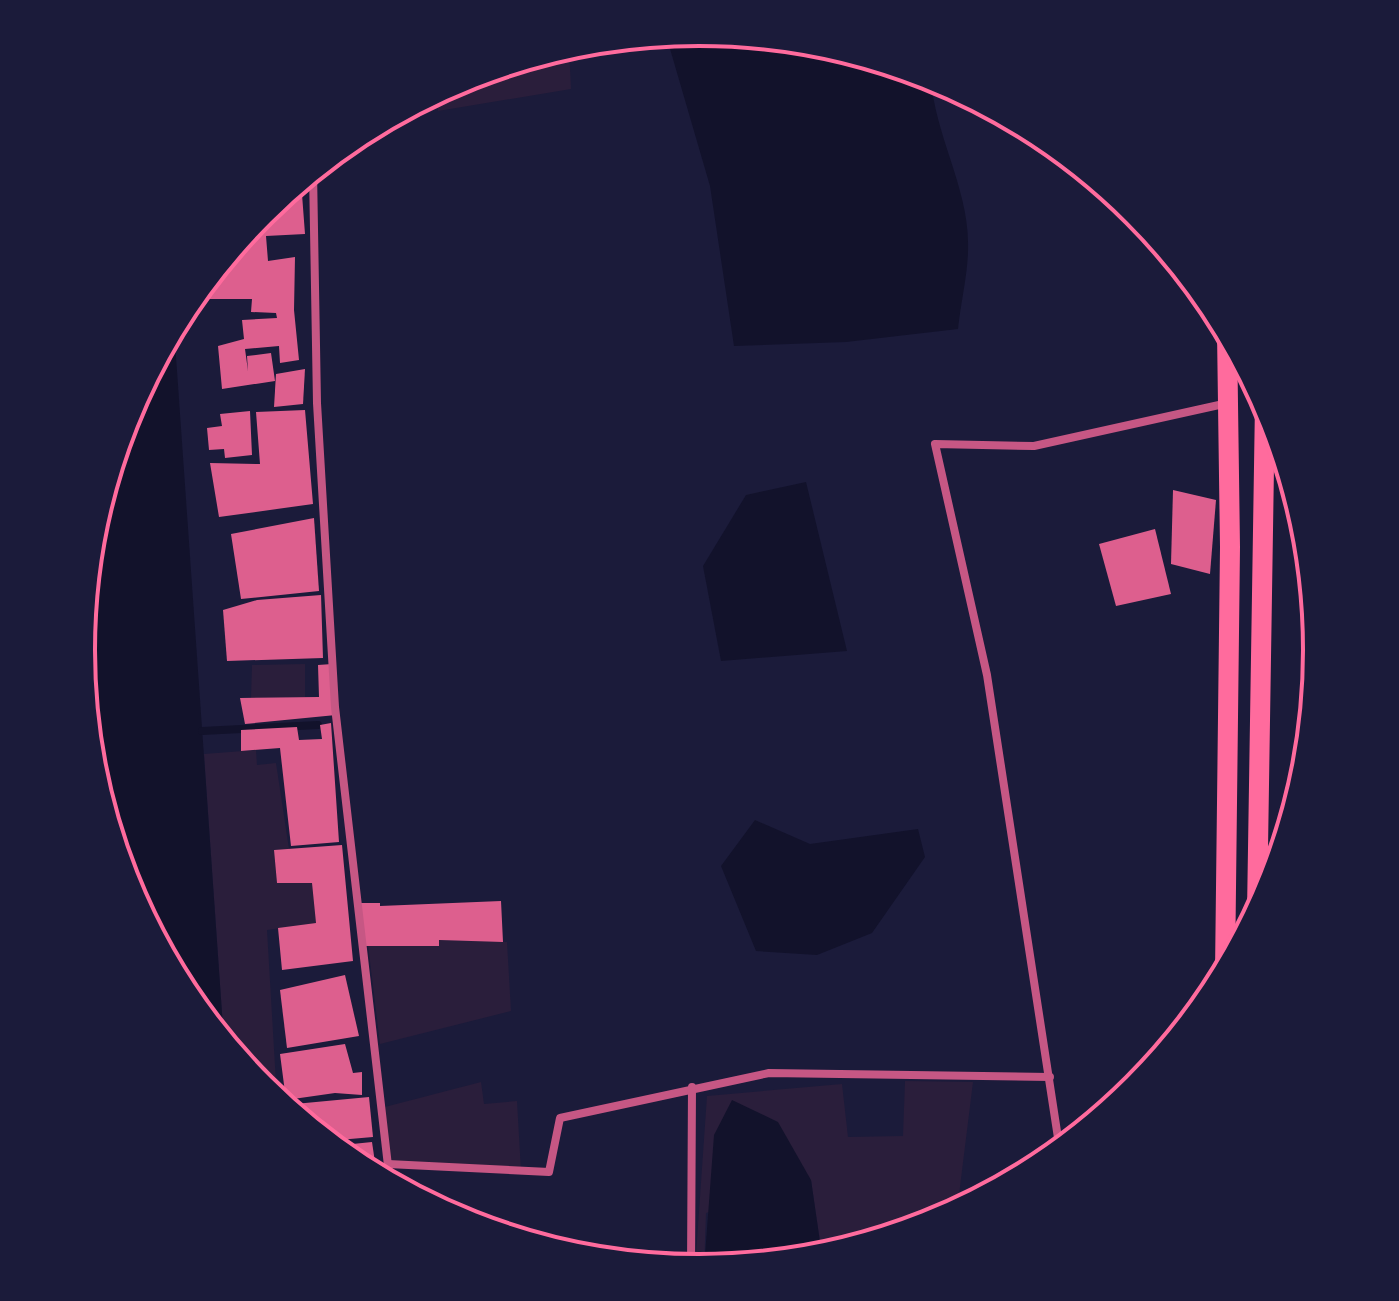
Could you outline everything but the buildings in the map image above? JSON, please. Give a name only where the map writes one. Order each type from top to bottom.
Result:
[{"type":"highway","points":[[1225,949],[1230,547],[1227,356]]},
{"type":"highway","points":[[1257,883],[1264,436]]},
{"type":"street","points":[[313,186],[317,403],[335,707],[388,1169]]},
{"type":"street","points":[[1058,1136],[987,675],[935,444],[1034,446],[1228,403]]},
{"type":"street","points":[[388,1164],[549,1172],[560,1118],[692,1087],[769,1073],[1050,1077]]},
{"type":"street","points":[[691,1255],[692,1087]]},
{"type":"shaded area","points":[[669,47],[739,47],[778,51],[856,67],[932,93],[967,222],[967,263],[958,329],[846,342],[734,346],[710,186]]},
{"type":"shaded area","points":[[570,61],[571,89],[438,111],[437,106],[468,92],[505,78]]},
{"type":"shaded area","points":[[175,349],[223,1021],[176,953],[141,882],[116,807],[100,729],[96,690],[96,611],[100,572],[116,494],[141,419]]},
{"type":"shaded area","points":[[806,482],[847,651],[721,661],[703,566],[746,495]]},
{"type":"shaded area","points":[[305,664],[305,697],[251,698],[252,665]]},
{"type":"shaded area","points":[[256,750],[257,765],[276,763],[289,849],[274,850],[277,883],[312,883],[316,923],[267,930],[276,1082],[223,1021],[204,754]]},
{"type":"shaded area","points":[[755,820],[810,844],[918,829],[925,857],[872,933],[817,955],[756,951],[721,866]]},
{"type":"shaded area","points":[[439,940],[507,942],[511,1011],[380,1044],[368,945]]},
{"type":"shaded area","points":[[905,1081],[973,1082],[959,1197],[894,1223],[820,1242],[811,1180],[706,1213],[705,1255],[696,1255],[707,1096],[842,1084],[848,1137],[903,1136]]},
{"type":"shaded area","points":[[481,1082],[484,1104],[517,1101],[521,1171],[388,1164],[381,1108]]},
{"type":"shaded area","points":[[732,1100],[778,1122],[811,1180],[820,1242],[778,1250],[705,1255],[714,1135]]},
{"type":"waterway","points":[[202,731],[318,725]]}]
